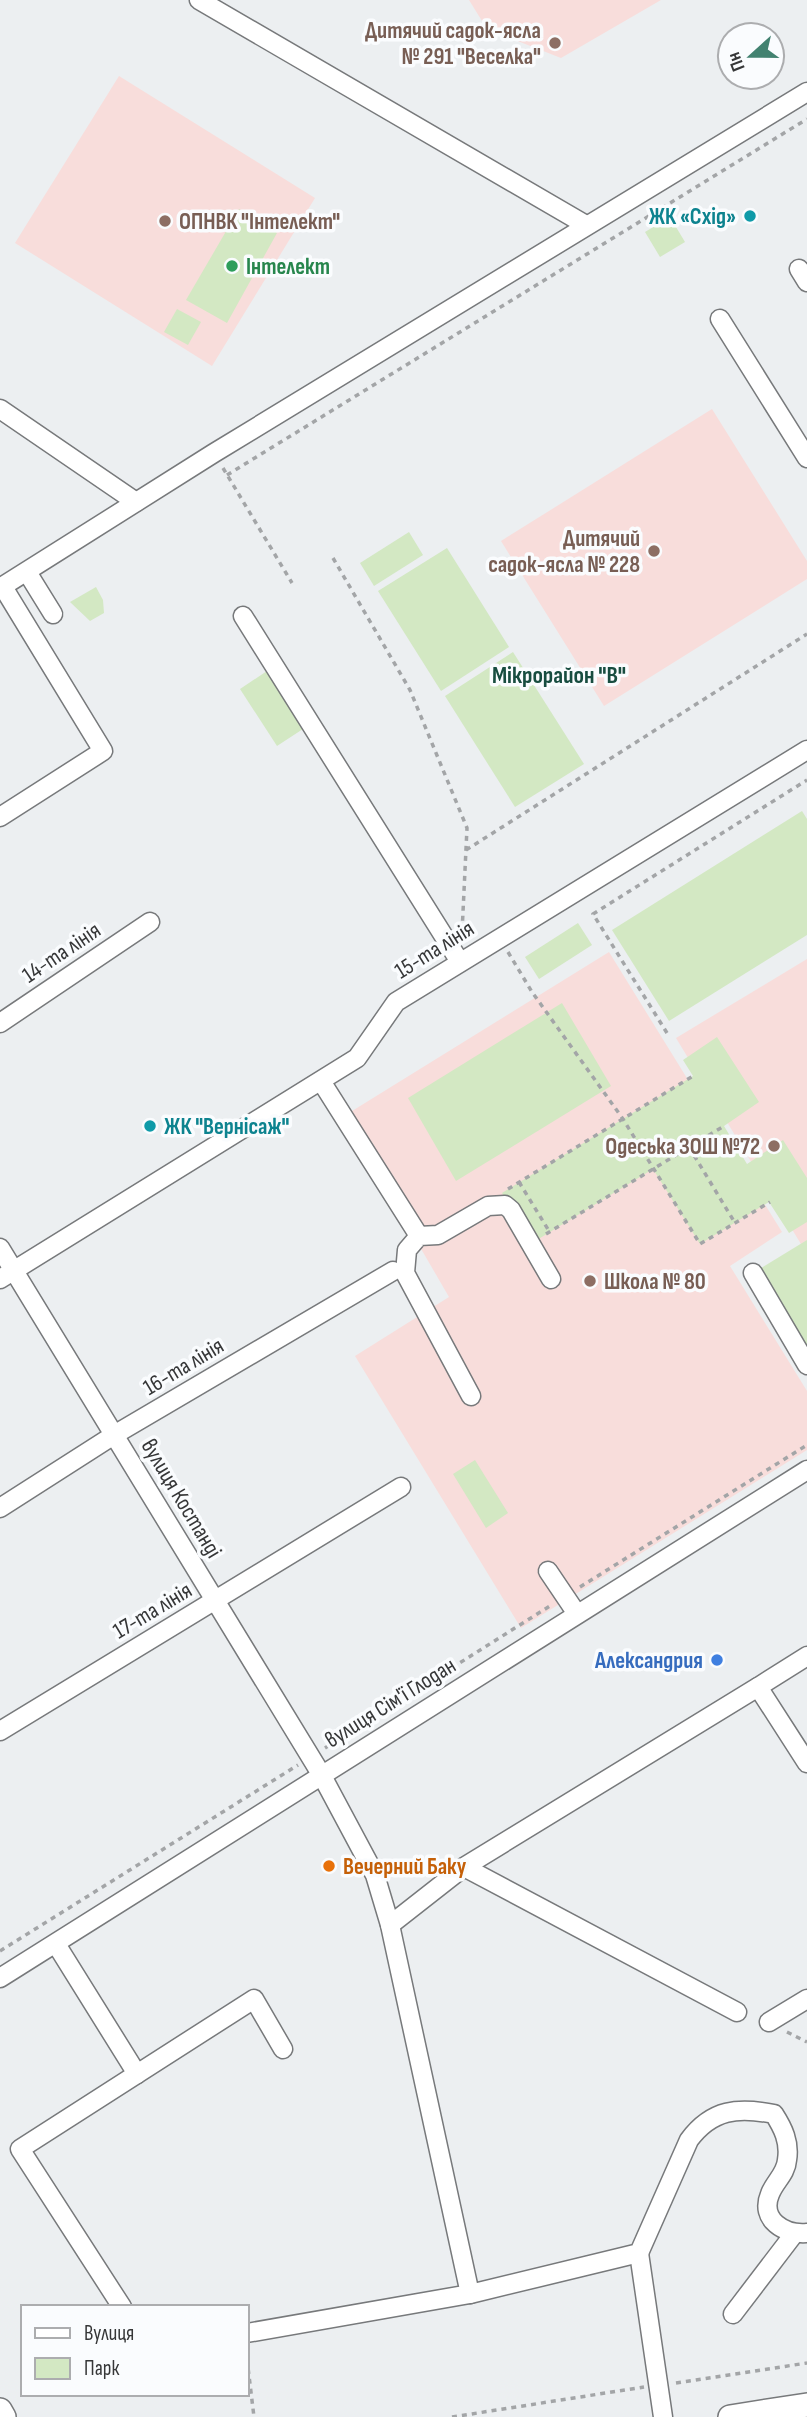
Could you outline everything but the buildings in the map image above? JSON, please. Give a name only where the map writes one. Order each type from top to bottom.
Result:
[{"type":"main road","points":[[730,2417],[807,2405]]},
{"type":"main road","points":[[0,2410],[4,2417]]},
{"type":"street","points":[[199,0],[586,225]]},
{"type":"street","points":[[0,817],[103,751],[1,588],[214,453],[586,225],[804,100]]},
{"type":"street","points":[[720,319],[807,458]]},
{"type":"street","points":[[0,409],[136,502]]},
{"type":"street","points":[[27,572],[53,606]]},
{"type":"street","points":[[243,616],[460,962]]},
{"type":"street","name":"15-та лінія","points":[[7,1275],[356,1058],[396,1002],[807,750]]},
{"type":"street","name":"14-та лінія","points":[[0,1023],[150,922]]},
{"type":"street","points":[[321,1081],[419,1236]]},
{"type":"street","points":[[471,1396],[405,1273],[407,1250],[419,1236],[438,1235],[488,1206],[505,1205],[511,1210],[551,1279]]},
{"type":"street","name":"вулиця Костанді","points":[[0,1248],[7,1275],[114,1435],[321,1774],[375,1875],[390,1925],[470,2294]]},
{"type":"street","name":"16-та лінія","points":[[0,1508],[114,1435],[393,1270]]},
{"type":"street","points":[[753,1273],[807,1365]]},
{"type":"street","name":"вулиця Сім'ї Глодан","points":[[0,1979],[321,1774],[807,1470]]},
{"type":"street","name":"17-та лінія","points":[[0,1731],[401,1487]]},
{"type":"street","points":[[548,1571],[577,1614]]},
{"type":"street","points":[[390,1925],[464,1867],[807,1656]]},
{"type":"street","points":[[758,1687],[807,1763]]},
{"type":"street","points":[[464,1867],[737,2012]]},
{"type":"street","points":[[56,1944],[137,2074]]},
{"type":"street","points":[[121,2305],[20,2149],[254,1999],[283,2049]]},
{"type":"street","points":[[769,2022],[807,1999]]},
{"type":"street","points":[[663,2417],[639,2253],[690,2140],[699,2127],[711,2118],[749,2109],[774,2114],[783,2128],[788,2145],[787,2162],[781,2179],[771,2192],[769,2210],[778,2226],[800,2234],[733,2314]]},
{"type":"street","points":[[248,2333],[470,2294],[639,2253]]},
{"type":"path","points":[[227,475],[807,118]]},
{"type":"path","points":[[214,453],[292,583]]},
{"type":"path","points":[[332,558],[411,690],[467,828],[460,962]]},
{"type":"path","points":[[466,850],[807,634]]},
{"type":"path","points":[[667,1033],[593,914],[807,780]]},
{"type":"path","points":[[499,938],[532,992],[623,1119],[700,1244],[770,1202]]},
{"type":"path","points":[[502,1193],[694,1076]]},
{"type":"path","points":[[541,1237],[723,1126]]},
{"type":"path","points":[[689,1147],[735,1223]]},
{"type":"path","points":[[519,1182],[549,1232]]},
{"type":"path","points":[[0,1951],[807,1445]]},
{"type":"path","points":[[452,2417],[807,2363]]},
{"type":"path","points":[[248,2367],[254,2417]]},
{"type":"shaded area","name":"Дитячий садок-ясла № 291 \"Веселка\"","points":[[469,0],[661,0],[561,58],[487,29]]},
{"type":"shaded area","name":"ОПНВК \"Інтелект\"","points":[[119,76],[315,198],[212,366],[15,243]]},
{"type":"shaded area","name":"Дитячий садок-ясла № 228","points":[[712,409],[807,561],[807,579],[604,706],[501,541]]},
{"type":"shaded area","name":"Школа № 80","points":[[609,952],[782,1232],[730,1266],[807,1391],[807,1450],[521,1628],[355,1356],[449,1297],[344,1116]]},
{"type":"shaded area","name":"Одеська ЗОШ №72","points":[[807,959],[807,1254],[676,1038]]},
{"type":"green space","name":"Інтелект","points":[[239,209],[277,233],[227,323],[186,300]]},
{"type":"green space","points":[[670,217],[685,242],[660,257],[645,232]]},
{"type":"green space","points":[[177,309],[201,322],[188,345],[164,332]]},
{"type":"green space","points":[[409,532],[423,555],[374,586],[360,563]]},
{"type":"green space","points":[[447,548],[509,647],[441,691],[378,591]]},
{"type":"green space","points":[[96,587],[103,600],[104,613],[90,621],[70,602]]},
{"type":"green space","points":[[513,652],[584,764],[515,807],[445,696]]},
{"type":"green space","points":[[267,671],[303,729],[277,746],[240,689]]},
{"type":"green space","points":[[802,811],[807,819],[807,935],[669,1021],[612,930]]},
{"type":"green space","points":[[578,923],[592,945],[539,979],[525,957]]},
{"type":"green space","points":[[562,1003],[611,1086],[456,1181],[408,1098]]},
{"type":"green space","points":[[717,1037],[759,1102],[724,1126],[747,1164],[783,1140],[807,1178],[807,1222],[789,1233],[769,1202],[700,1244],[653,1169],[532,1243],[502,1193],[693,1076],[683,1060]]},
{"type":"green space","points":[[807,1240],[807,1346],[799,1351],[753,1273]]},
{"type":"green space","points":[[475,1460],[508,1513],[486,1528],[453,1474]]},
{"type":"place","name":"Дитячий садок-ясла № 291 \"Веселка\"","points":[[555,43]]},
{"type":"place","name":"ЖК «Схід»","points":[[750,216]]},
{"type":"place","name":"ОПНВК \"Інтелект\"","points":[[165,221]]},
{"type":"place","name":"Інтелект","points":[[232,266]]},
{"type":"place","name":"Дитячий садок-ясла № 228","points":[[654,551]]},
{"type":"place","name":"ЖК \"Вернісаж\"","points":[[150,1126]]},
{"type":"place","name":"Одеська ЗОШ №72","points":[[774,1146]]},
{"type":"place","name":"Школа № 80","points":[[590,1281]]},
{"type":"place","name":"Александрия","points":[[717,1660]]},
{"type":"place","name":"Вечерний Баку","points":[[329,1866]]},
{"type":"district","name":"Мікрорайон \"В\"","points":[[559,675]]}]
